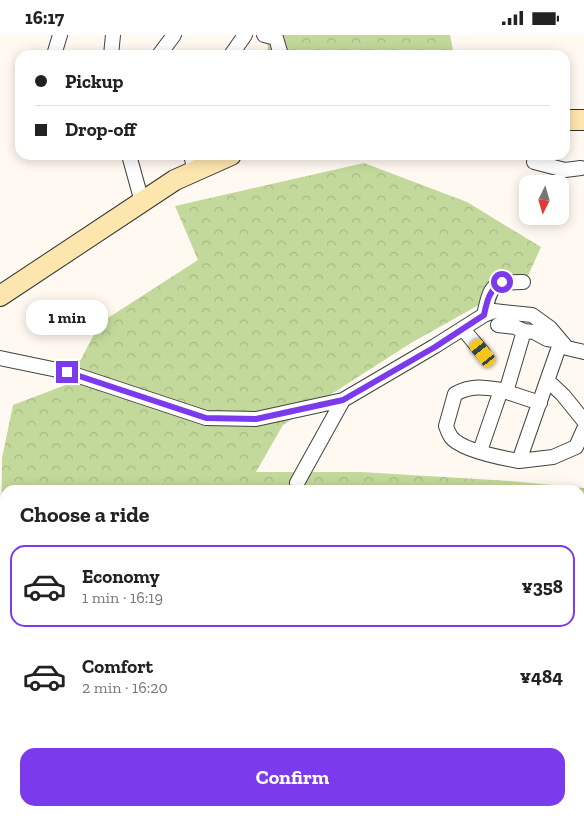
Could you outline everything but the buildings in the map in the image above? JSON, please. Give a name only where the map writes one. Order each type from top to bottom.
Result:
[{"type":"street","points":[[56,50],[60,35]]},
{"type":"street","points":[[112,50],[113,35]]},
{"type":"street","points":[[164,50],[174,35]]},
{"type":"street","points":[[234,50],[245,35]]},
{"type":"street","points":[[273,36],[279,50]]},
{"type":"street","points":[[570,120],[584,120]]},
{"type":"street","points":[[130,160],[142,202]]},
{"type":"street","points":[[0,296],[174,180],[193,163],[207,160]]},
{"type":"street","points":[[548,160],[582,168]]},
{"type":"street","points":[[484,315],[488,297],[493,287],[502,282],[524,282]]},
{"type":"street","points":[[0,358],[67,372],[206,418],[256,419],[343,400],[435,347],[484,315],[494,311],[532,315],[550,328],[567,348],[584,352]]},
{"type":"street","points":[[498,325],[515,327],[524,331],[534,332],[547,339],[561,341]]},
{"type":"street","points":[[462,329],[483,353]]},
{"type":"street","points":[[480,451],[524,331]]},
{"type":"street","points":[[518,461],[561,341]]},
{"type":"street","points":[[548,381],[563,395],[584,421]]},
{"type":"street","points":[[540,403],[503,391],[478,386],[463,389],[455,394],[446,426],[451,437],[460,444],[498,458],[518,461],[553,457],[576,447],[584,429]]},
{"type":"street","points":[[297,483],[343,400]]},
{"type":"green space","points":[[450,35],[453,50],[268,50],[267,36]]},
{"type":"green space","points":[[364,163],[467,202],[541,247],[527,278],[411,343],[283,425],[256,472],[361,472],[552,485],[2,485],[2,458],[13,405],[68,384],[100,323],[198,260],[175,206]]},
{"type":"route","points":[[67,372],[206,418],[256,419],[343,400],[435,347],[484,315],[488,297],[493,287],[502,282]]}]
